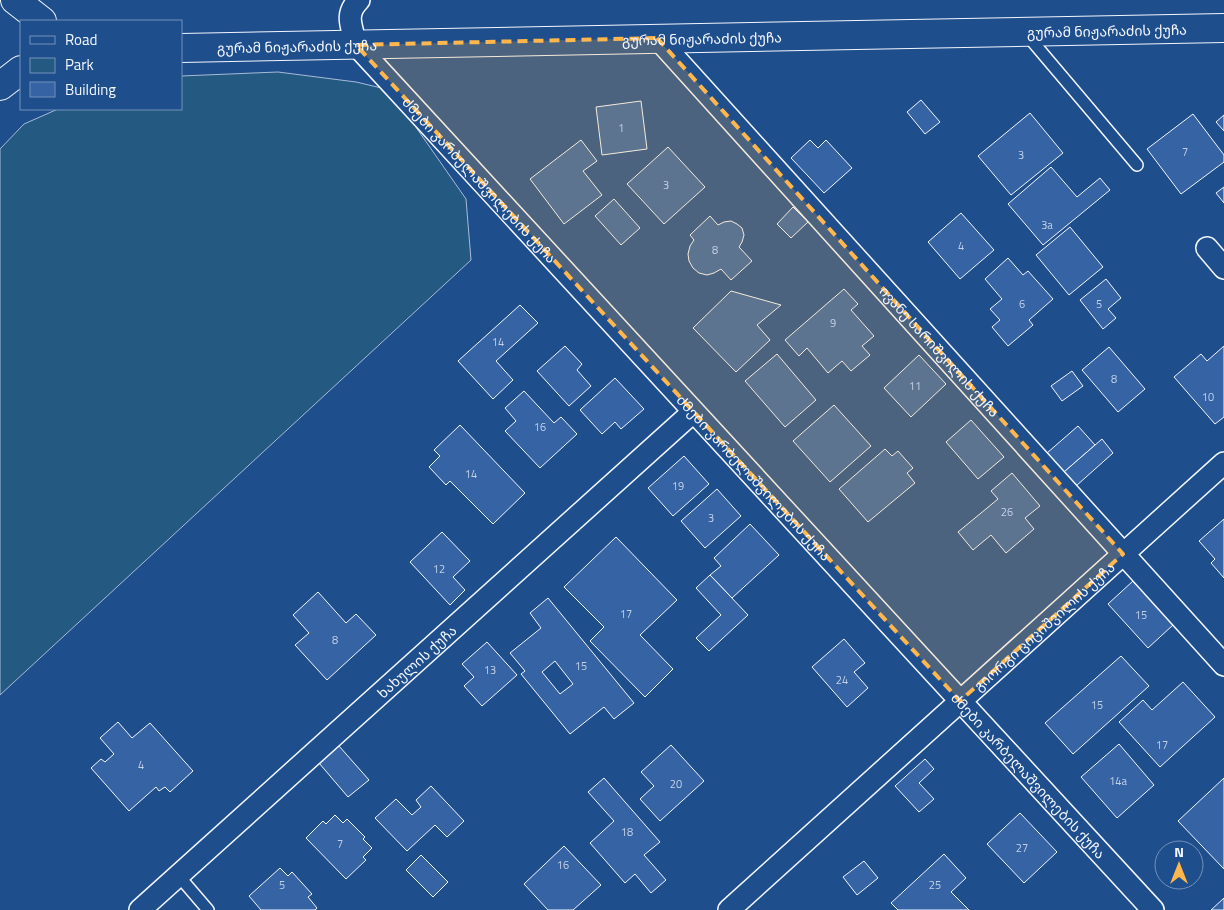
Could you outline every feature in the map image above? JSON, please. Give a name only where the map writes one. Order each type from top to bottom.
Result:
[{"type":"street","points":[[16,0],[41,20]]},
{"type":"street","points":[[356,45],[350,12],[359,0]]},
{"type":"street","name":"გურამ ნიჟარაძის ქუჩა","points":[[182,48],[1224,28]]},
{"type":"street","name":"ივანე სარიშვილის ქუჩა","points":[[657,38],[1224,665]]},
{"type":"street","name":"ძმები კარბელაშვილების ქუჩა","points":[[356,45],[1153,910]]},
{"type":"street","points":[[0,86],[20,71]]},
{"type":"street","points":[[1207,248],[1224,268]]},
{"type":"street","name":"ხახულის ქუჩა","points":[[140,910],[694,412]]},
{"type":"street","name":"გიორგი ციციშვილის ქუჩა","points":[[729,910],[1224,463]]},
{"type":"lane","points":[[1025,32],[1137,165]]},
{"type":"lane","points":[[178,875],[208,910]]},
{"type":"highlighted area","points":[[657,38],[1123,554],[960,701],[356,45]]},
{"type":"green space","points":[[278,72],[356,82],[390,90],[466,199],[471,260],[0,695],[0,149],[24,124],[56,110],[182,110],[182,76]]},
{"type":"building","points":[[921,100],[940,122],[925,134],[907,112]]},
{"type":"building","points":[[641,101],[647,149],[602,155],[596,107]]},
{"type":"building","points":[[1030,113],[1063,153],[1011,195],[978,156]]},
{"type":"building","points":[[1193,114],[1224,155],[1224,162],[1181,194],[1147,149]]},
{"type":"building","points":[[1224,115],[1224,131],[1216,122]]},
{"type":"building","points":[[581,140],[597,161],[583,171],[602,195],[564,224],[530,179]]},
{"type":"building","points":[[810,140],[818,148],[826,140],[852,168],[824,193],[791,158]]},
{"type":"building","points":[[668,147],[705,187],[664,224],[627,184]]},
{"type":"building","points":[[1051,167],[1077,197],[1100,178],[1110,190],[1043,245],[1008,204]]},
{"type":"building","points":[[1224,187],[1224,203],[1216,193]]},
{"type":"building","points":[[614,199],[640,228],[621,245],[595,216]]},
{"type":"building","points":[[793,207],[808,222],[791,238],[777,224]]},
{"type":"building","points":[[961,213],[994,250],[960,279],[928,242]]},
{"type":"building","points":[[710,216],[718,225],[731,221],[742,228],[744,235],[739,247],[752,261],[731,280],[721,269],[707,275],[699,273],[689,261],[688,254],[694,240],[690,235]]},
{"type":"building","points":[[1070,227],[1103,267],[1069,295],[1036,255]]},
{"type":"building","points":[[1008,258],[1023,275],[1028,271],[1053,299],[1029,320],[1033,325],[1008,346],[992,327],[1000,320],[990,309],[1002,299],[985,279]]},
{"type":"building","points":[[1106,279],[1121,298],[1108,309],[1116,318],[1103,329],[1080,300]]},
{"type":"building","points":[[844,289],[858,304],[851,310],[874,336],[862,346],[870,355],[851,371],[842,361],[828,373],[807,348],[799,356],[785,340]]},
{"type":"building","points":[[731,291],[781,305],[757,325],[770,340],[736,372],[693,328]]},
{"type":"building","points":[[520,305],[538,323],[496,361],[513,380],[493,399],[458,361]]},
{"type":"building","points":[[565,346],[582,364],[577,370],[591,386],[569,406],[537,371]]},
{"type":"building","points":[[1224,346],[1224,417],[1215,424],[1174,377],[1201,354],[1207,361]]},
{"type":"building","points":[[1109,347],[1145,389],[1118,412],[1082,370]]},
{"type":"building","points":[[777,354],[816,400],[785,427],[745,381]]},
{"type":"building","points":[[919,355],[946,384],[911,417],[884,388]]},
{"type":"building","points":[[1072,371],[1083,386],[1062,401],[1051,386]]},
{"type":"building","points":[[615,378],[644,409],[621,429],[615,422],[602,434],[580,410]]},
{"type":"building","points":[[524,391],[554,423],[561,417],[577,434],[540,468],[505,431],[516,421],[505,408]]},
{"type":"building","points":[[834,405],[871,446],[830,482],[793,441]]},
{"type":"building","points":[[971,420],[1004,457],[978,479],[946,442]]},
{"type":"building","points":[[460,425],[525,493],[493,524],[450,481],[446,485],[429,467],[440,456],[434,450]]},
{"type":"building","points":[[1078,426],[1095,445],[1064,472],[1047,453]]},
{"type":"building","points":[[1102,439],[1113,453],[1076,486],[1064,472]]},
{"type":"building","points":[[885,449],[892,456],[898,451],[913,468],[907,473],[915,483],[868,522],[839,489]]},
{"type":"building","points":[[684,456],[709,484],[673,516],[648,488]]},
{"type":"building","points":[[1012,473],[1040,506],[1025,518],[1034,529],[1006,553],[991,535],[973,550],[958,532],[998,499],[991,491]]},
{"type":"building","points":[[717,489],[741,516],[705,548],[681,521]]},
{"type":"building","points":[[1224,519],[1224,578],[1211,563],[1215,559],[1199,541]]},
{"type":"building","points":[[750,524],[779,555],[732,598],[710,575],[721,566],[714,558]]},
{"type":"building","points":[[442,532],[470,561],[453,577],[465,590],[450,605],[410,562]]},
{"type":"building","points":[[616,537],[677,600],[640,635],[673,669],[645,697],[590,641],[604,627],[564,587]]},
{"type":"building","points":[[710,575],[748,615],[709,651],[696,638],[721,615],[696,588]]},
{"type":"building","points":[[1133,581],[1173,625],[1148,648],[1108,604]]},
{"type":"building","points":[[318,592],[346,623],[356,614],[376,635],[327,680],[295,645],[309,633],[293,615]]},
{"type":"building","points":[[548,598],[634,703],[614,719],[604,707],[570,734],[521,674],[525,671],[510,653],[541,628],[530,613]],"holes":[[[555,661],[573,684],[560,694],[542,672]]]},
{"type":"building","points":[[844,639],[865,663],[854,672],[868,688],[847,707],[812,667]]},
{"type":"building","points":[[487,642],[517,675],[482,706],[464,686],[474,677],[462,664]]},
{"type":"building","points":[[1121,656],[1149,686],[1073,754],[1045,723]]},
{"type":"building","points":[[1183,682],[1215,717],[1160,767],[1119,722],[1143,700],[1152,710]]},
{"type":"building","points":[[118,722],[132,738],[150,723],[193,771],[170,792],[165,787],[159,791],[156,787],[129,811],[91,768],[101,759],[105,762],[114,754],[100,738]]},
{"type":"building","points":[[1119,744],[1154,785],[1117,818],[1081,777]]},
{"type":"building","points":[[671,745],[704,781],[660,821],[640,799],[654,786],[641,772]]},
{"type":"building","points":[[339,746],[369,780],[348,797],[319,763]]},
{"type":"building","points":[[925,759],[934,769],[919,783],[934,799],[919,812],[895,786]]},
{"type":"building","points":[[604,778],[660,842],[644,855],[666,880],[651,893],[635,874],[625,883],[590,843],[614,821],[588,792]]},
{"type":"building","points":[[1224,778],[1224,869],[1204,848],[1204,840],[1196,840],[1178,821]]},
{"type":"building","points":[[431,786],[464,821],[447,837],[435,825],[407,851],[375,818],[396,799],[412,815],[421,807],[416,800]]},
{"type":"building","points":[[1020,813],[1057,852],[1024,883],[987,844]]},
{"type":"building","points":[[335,815],[343,823],[347,819],[365,837],[363,839],[372,848],[363,857],[366,860],[346,879],[306,838],[323,821],[326,824]]},
{"type":"building","points":[[564,846],[601,885],[573,910],[548,910],[524,884]]},
{"type":"building","points":[[944,854],[966,878],[951,892],[969,910],[898,910],[891,903]]},
{"type":"building","points":[[421,855],[448,882],[433,897],[406,870]]},
{"type":"building","points":[[864,861],[878,878],[857,895],[843,877]]},
{"type":"building","points":[[280,868],[288,876],[292,872],[312,894],[308,897],[317,908],[315,910],[261,910],[249,896]]},
{"type":"building","points":[[1224,898],[1224,910],[1211,910]]}]
